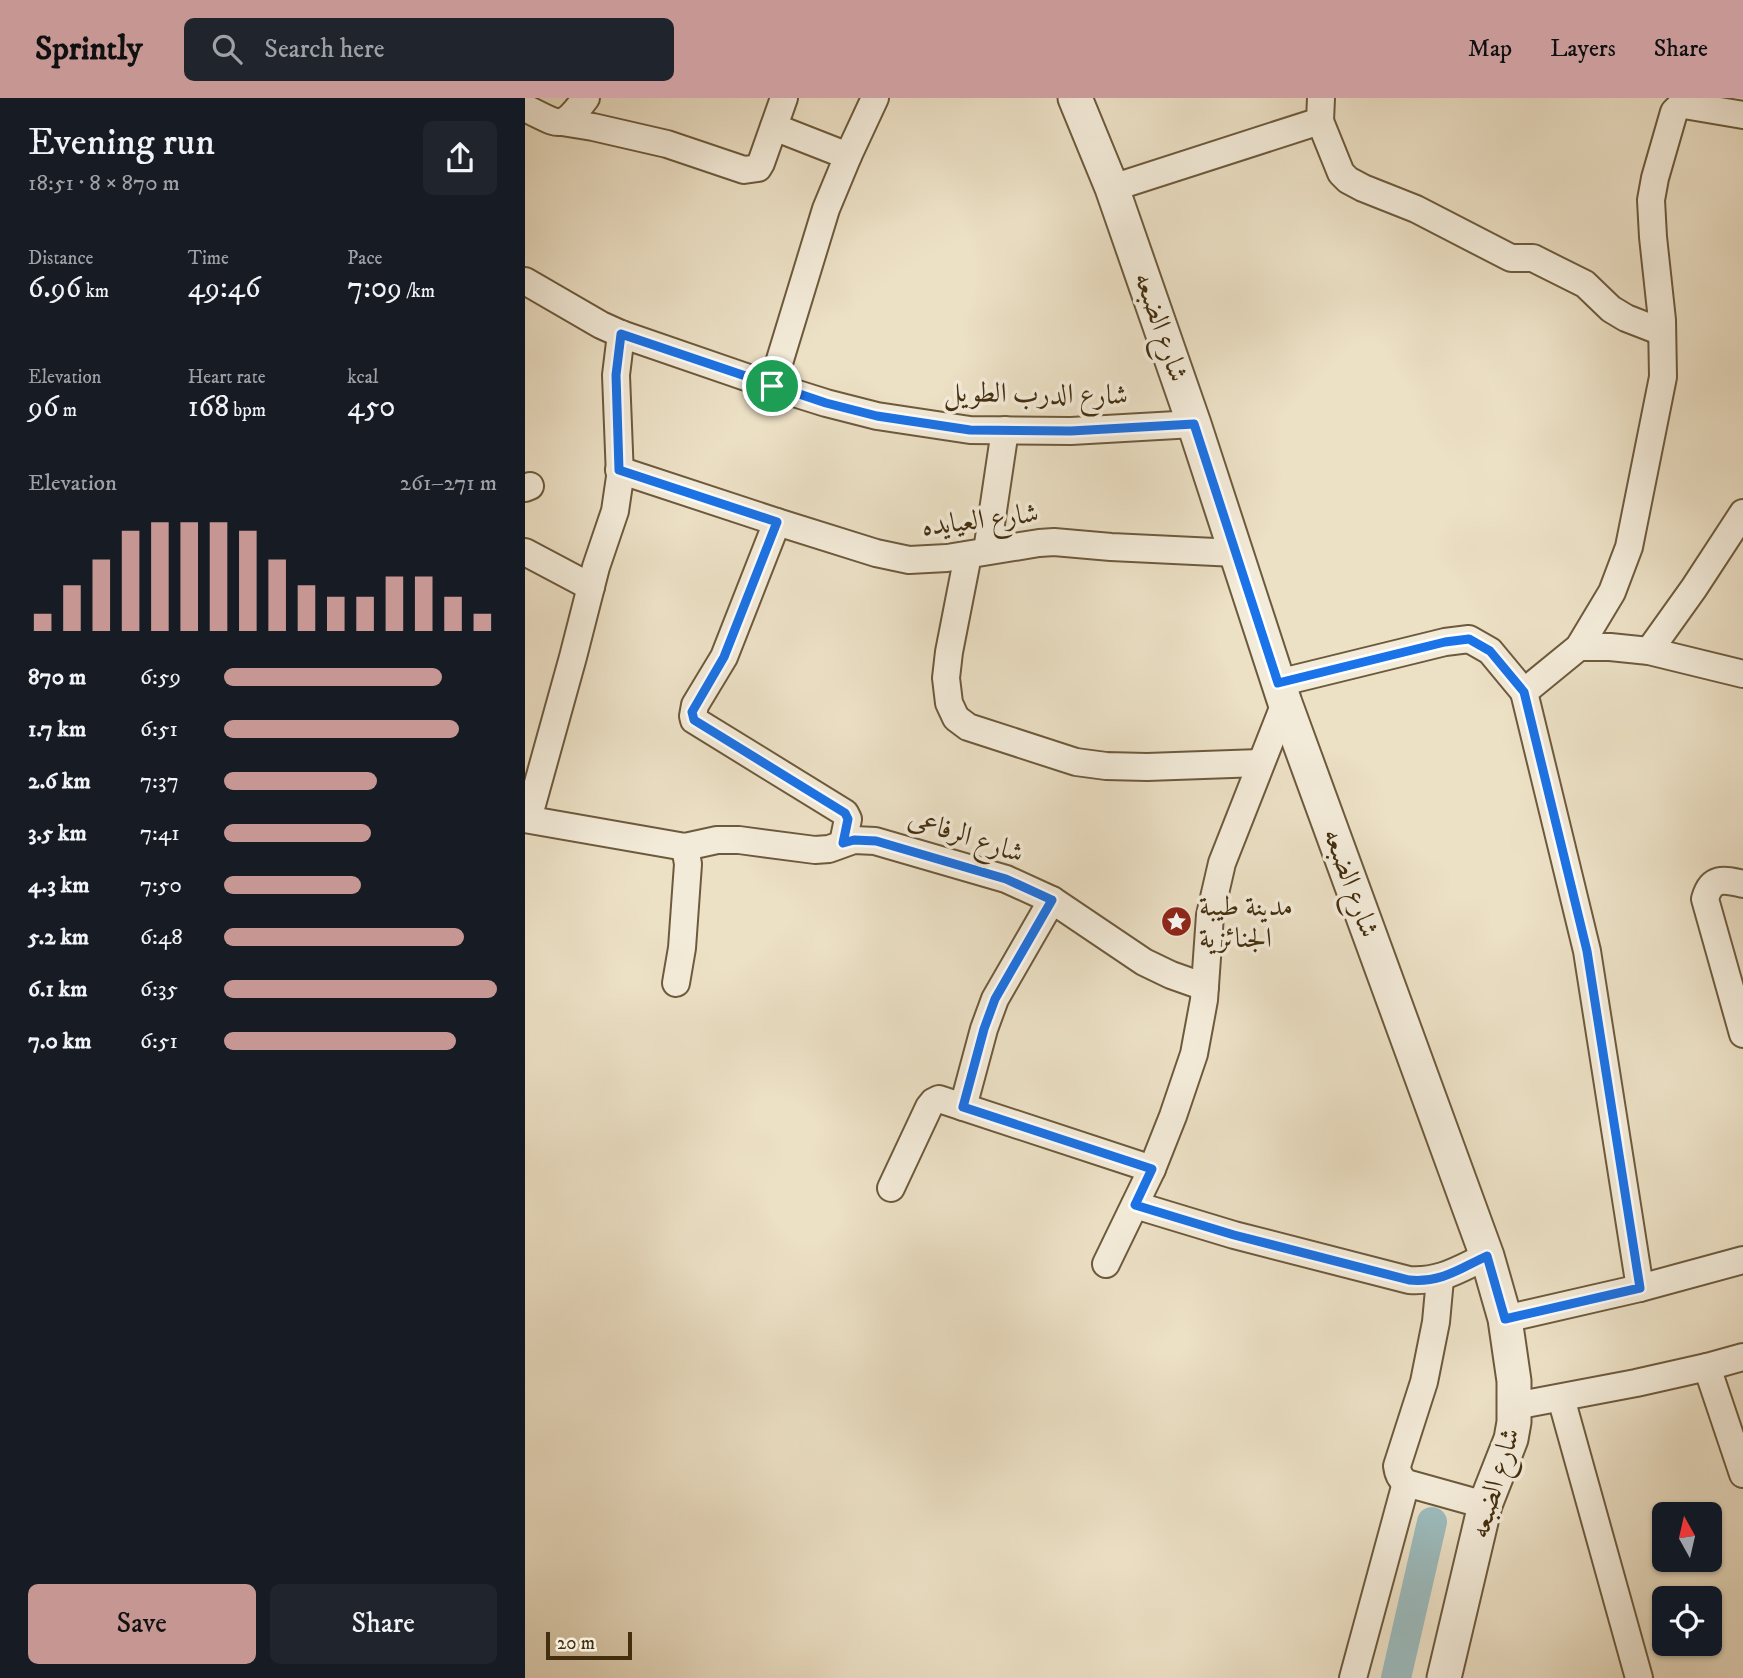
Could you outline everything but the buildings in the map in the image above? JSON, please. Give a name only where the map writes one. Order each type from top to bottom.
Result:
[{"type":"street","points":[[525,108],[556,123],[571,118],[586,98]]},
{"type":"street","points":[[562,122],[667,144],[744,170],[758,167],[785,98]]},
{"type":"street","points":[[772,386],[818,235],[848,156],[875,98]]},
{"type":"street","name":"شارع الضبعه","points":[[1075,98],[1112,188],[1194,424],[1282,693],[1487,1256],[1505,1319],[1514,1381],[1515,1406],[1511,1439],[1485,1505],[1444,1678]]},
{"type":"street","points":[[1524,692],[1579,647],[1612,592],[1629,547],[1663,377],[1651,200],[1674,112],[1684,105],[1743,115]]},
{"type":"street","points":[[1112,188],[1321,109],[1341,173],[1348,180],[1416,209],[1511,258],[1533,258],[1585,284],[1611,309],[1626,318],[1662,332]]},
{"type":"street","points":[[774,127],[848,156]]},
{"type":"street","name":"شارع الدرب الطويل","points":[[525,281],[621,334],[772,386],[877,416],[970,430],[1071,431],[1194,424]]},
{"type":"street","points":[[621,334],[616,375],[620,477],[614,511],[527,819],[685,847],[688,864],[682,948],[676,984]]},
{"type":"street","points":[[1005,430],[977,553],[949,652],[946,678],[949,703],[956,718],[968,727],[1076,762],[1105,766],[1261,764]]},
{"type":"street","name":"شارع العيايده","points":[[619,470],[876,553],[909,560],[947,558],[1054,542],[1236,553]]},
{"type":"street","points":[[1649,651],[1743,513]]},
{"type":"street","points":[[777,522],[724,657],[695,705],[692,716],[694,720],[845,813],[848,819],[843,843]]},
{"type":"street","points":[[525,552],[591,587]]},
{"type":"street","points":[[1106,1264],[1152,1169],[1194,1054],[1204,1000],[1210,915],[1222,863],[1261,764],[1282,693],[1445,642],[1469,639],[1490,651],[1524,692],[1587,951],[1640,1288]]},
{"type":"street","points":[[1579,647],[1649,651],[1743,674]]},
{"type":"street","name":"شارع الرفاعى","points":[[685,847],[717,840],[739,840],[815,850],[829,849],[854,840],[876,841],[1006,879],[1052,900],[1144,962],[1205,987]]},
{"type":"street","points":[[1743,884],[1726,880],[1714,883],[1708,888],[1705,900],[1738,997],[1743,1034]]},
{"type":"street","points":[[963,1107],[995,999],[1052,900]]},
{"type":"street","points":[[891,1188],[929,1107],[939,1100],[1152,1169]]},
{"type":"street","points":[[1135,1205],[1234,1235],[1409,1280],[1440,1279],[1487,1256]]},
{"type":"street","points":[[1505,1319],[1640,1288],[1743,1259]]},
{"type":"street","points":[[1440,1279],[1436,1322],[1424,1382],[1397,1466],[1398,1473],[1406,1483],[1485,1505]]},
{"type":"street","points":[[1515,1406],[1707,1367],[1743,1357]]},
{"type":"street","points":[[1707,1367],[1743,1474]]},
{"type":"street","points":[[1561,1398],[1639,1678]]},
{"type":"street","points":[[1353,1678],[1406,1483]]},
{"type":"waterway","points":[[1396,1678],[1432,1522]]},
{"type":"place","name":"مدينة طيبة الجنائزية","points":[[1176,922]]},
{"type":"route","points":[[621,334],[772,386],[877,416],[970,430],[1071,431],[1194,424],[1278,683],[1445,642],[1469,639],[1490,651],[1524,692],[1587,951],[1640,1288],[1505,1319],[1487,1256],[1440,1279],[1409,1280],[1234,1235],[1135,1205],[1152,1169],[963,1107],[995,999],[1052,900],[1006,879],[876,841],[854,840],[843,843],[848,819],[838,807],[694,720],[692,712],[724,657],[777,522],[619,470],[616,375],[621,334]]}]
